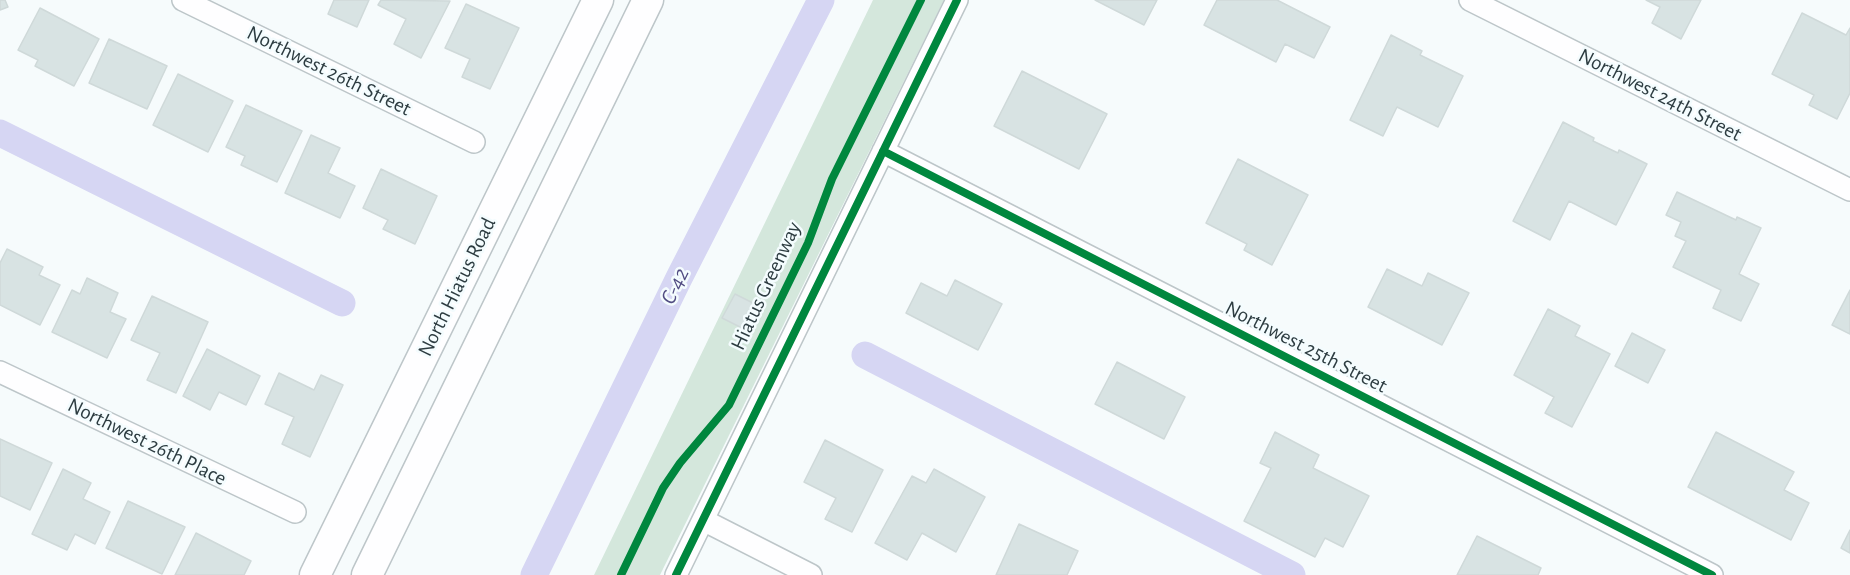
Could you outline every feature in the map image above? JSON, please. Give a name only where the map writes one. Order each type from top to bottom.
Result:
[{"type":"main road","name":"North Hiatus Road","points":[[315,575],[598,0]]},
{"type":"main road","points":[[367,575],[648,0]]},
{"type":"street","name":"Northwest 26th Street","points":[[183,0],[474,142]]},
{"type":"street","points":[[676,575],[957,0]]},
{"type":"street","name":"Northwest 24th Street","points":[[1470,0],[1850,190]]},
{"type":"street","name":"Northwest 25th Street","points":[[883,151],[1712,575]]},
{"type":"street","name":"Northwest 26th Place","points":[[0,372],[295,512]]},
{"type":"street","points":[[703,520],[811,575]]},
{"type":"green space","points":[[873,0],[944,0],[660,575],[594,575]]},
{"type":"building","points":[[0,0],[5,0],[8,7],[0,10]]},
{"type":"building","points":[[334,0],[369,0],[357,27],[328,14]]},
{"type":"building","points":[[381,0],[450,1],[421,58],[394,44],[406,19],[378,5]]},
{"type":"building","points":[[1095,0],[1157,0],[1144,25]]},
{"type":"building","points":[[1217,0],[1277,0],[1330,27],[1314,58],[1285,44],[1276,62],[1204,25]]},
{"type":"building","points":[[1646,0],[1701,0],[1681,39],[1652,23],[1660,7]]},
{"type":"building","points":[[466,4],[519,28],[490,89],[462,77],[470,59],[445,48]]},
{"type":"building","points":[[40,8],[99,39],[74,86],[35,66],[38,60],[18,50]]},
{"type":"building","points":[[1802,13],[1846,35],[1850,28],[1850,93],[1837,119],[1809,105],[1814,95],[1772,74]]},
{"type":"building","points":[[1391,35],[1422,51],[1420,55],[1463,76],[1438,127],[1397,107],[1383,136],[1350,120]]},
{"type":"building","points":[[109,39],[167,66],[147,109],[89,83]]},
{"type":"building","points":[[1022,71],[1107,114],[1079,169],[994,126]]},
{"type":"building","points":[[178,74],[233,101],[208,152],[153,125]]},
{"type":"building","points":[[246,105],[302,131],[277,182],[241,165],[245,156],[226,147]]},
{"type":"building","points":[[1563,122],[1594,138],[1593,141],[1618,153],[1619,150],[1647,164],[1616,225],[1569,201],[1550,240],[1513,221]]},
{"type":"building","points":[[311,135],[340,148],[328,173],[355,186],[340,218],[285,193]]},
{"type":"building","points":[[1238,159],[1308,195],[1272,265],[1244,250],[1247,244],[1206,223]]},
{"type":"building","points":[[381,169],[437,196],[415,244],[383,229],[388,220],[363,208]]},
{"type":"building","points":[[1677,192],[1736,220],[1737,217],[1761,228],[1739,274],[1759,284],[1741,321],[1713,308],[1721,290],[1673,267],[1686,241],[1675,236],[1681,222],[1666,215]]},
{"type":"building","points":[[7,249],[43,267],[39,275],[60,285],[40,325],[0,305],[0,263]]},
{"type":"building","points":[[1387,269],[1422,286],[1428,273],[1469,293],[1442,345],[1368,307]]},
{"type":"building","points":[[87,278],[118,293],[110,312],[126,319],[107,358],[52,332],[72,290],[80,294]]},
{"type":"building","points":[[955,280],[1002,304],[978,350],[906,313],[921,283],[947,296]]},
{"type":"building","points":[[1850,290],[1850,334],[1832,325]]},
{"type":"building","points":[[735,294],[755,304],[742,328],[722,318]]},
{"type":"building","points":[[152,296],[208,322],[176,393],[147,380],[160,353],[131,340]]},
{"type":"building","points":[[1548,309],[1580,326],[1575,336],[1610,354],[1572,427],[1545,413],[1554,397],[1514,375]]},
{"type":"building","points":[[1632,333],[1665,350],[1648,383],[1615,366]]},
{"type":"building","points":[[207,349],[260,376],[246,405],[219,392],[210,410],[183,396]]},
{"type":"building","points":[[1117,362],[1185,397],[1164,439],[1095,404]]},
{"type":"building","points":[[279,373],[314,390],[321,375],[343,385],[310,457],[282,444],[294,417],[265,404]]},
{"type":"building","points":[[1275,432],[1319,455],[1313,468],[1369,496],[1343,547],[1325,538],[1315,557],[1244,521],[1271,468],[1260,463]]},
{"type":"building","points":[[1716,432],[1794,472],[1784,490],[1809,503],[1791,540],[1688,487]]},
{"type":"building","points":[[0,439],[52,463],[30,510],[0,496]]},
{"type":"building","points":[[825,440],[883,470],[852,532],[825,519],[836,498],[804,482]]},
{"type":"building","points":[[63,469],[91,483],[83,499],[110,512],[95,544],[75,534],[67,550],[32,534]]},
{"type":"building","points":[[934,469],[985,497],[956,552],[922,533],[907,560],[875,543],[912,476],[926,483]]},
{"type":"building","points":[[128,501],[185,527],[162,574],[106,548]]},
{"type":"building","points":[[1019,524],[1078,551],[1067,575],[996,575]]},
{"type":"building","points":[[1850,530],[1850,553],[1841,548]]},
{"type":"building","points":[[196,533],[251,561],[244,575],[175,575]]},
{"type":"building","points":[[1477,536],[1541,568],[1538,575],[1457,575]]},
{"type":"waterway","name":"C-42","points":[[534,575],[679,278],[821,0]]},
{"type":"waterway","points":[[0,133],[342,303]]},
{"type":"waterway","points":[[865,355],[1292,575]]},
{"type":"cycle path","name":"Hiatus Greenway","points":[[621,575],[663,488],[680,463],[729,405],[808,243],[832,179],[921,0]]},
{"type":"cycle path","points":[[676,575],[957,0]]},
{"type":"cycle path","points":[[883,151],[1712,575]]}]
